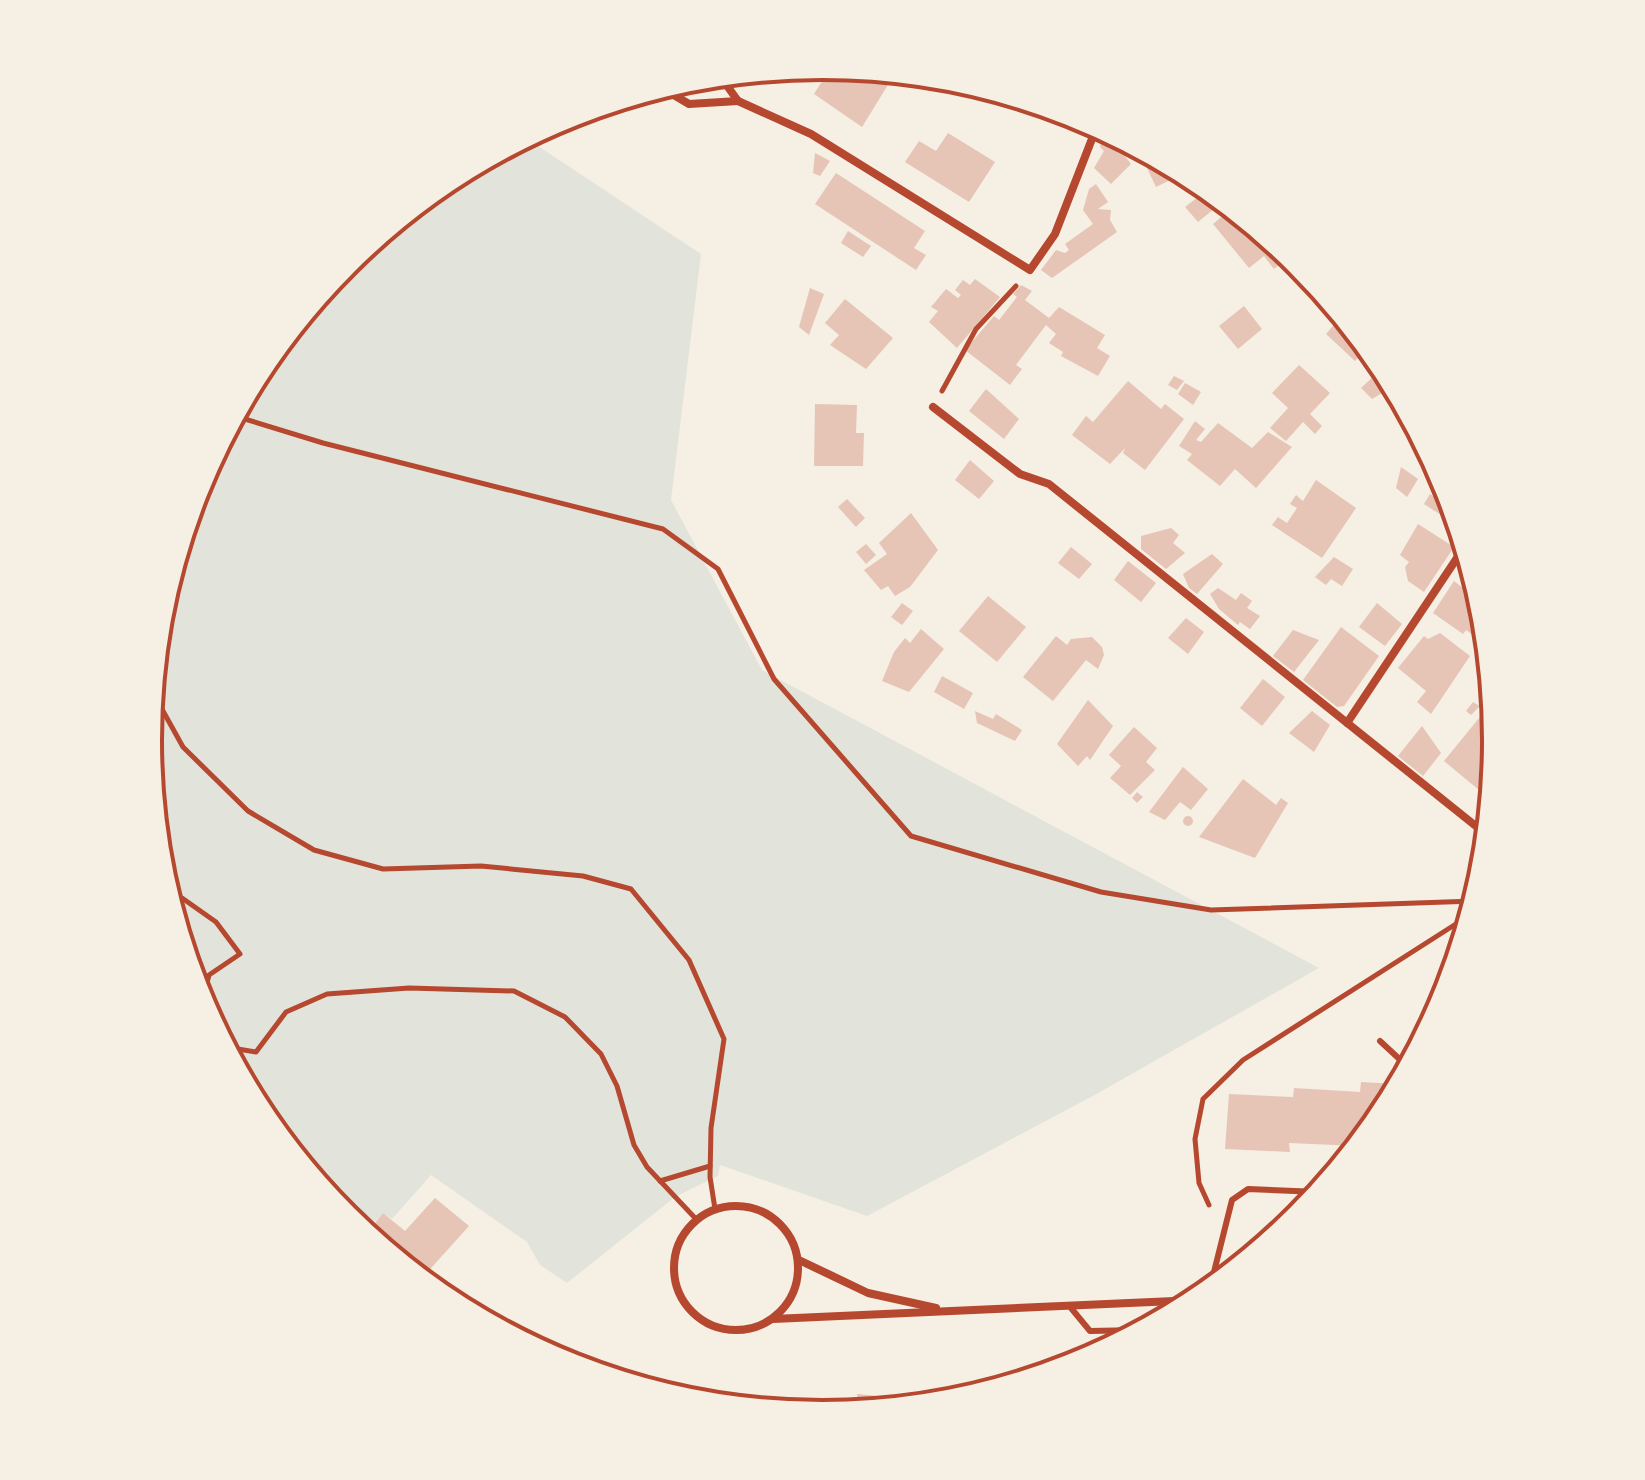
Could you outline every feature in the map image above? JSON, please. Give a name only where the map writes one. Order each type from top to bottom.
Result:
[{"type":"street","points":[[728,87],[738,101]]},
{"type":"street","points":[[677,97],[689,104],[738,101],[811,134],[1030,270],[1055,234],[1092,138]]},
{"type":"street","points":[[933,407],[1020,474],[1049,484],[1477,827]]},
{"type":"street","points":[[1347,723],[1457,558]]},
{"type":"street","points":[[949,1310],[868,1293],[799,1260],[778,1220],[754,1208],[730,1205],[696,1219],[681,1238],[673,1266],[676,1286],[689,1308],[705,1322],[730,1330],[756,1327],[773,1319],[949,1310],[1071,1308],[1170,1301]]},
{"type":"street","points":[[773,1319],[792,1297],[799,1260]]},
{"type":"lane","points":[[1380,1041],[1400,1059]]},
{"type":"lane","points":[[1214,1271],[1232,1200],[1248,1189],[1304,1191]]},
{"type":"lane","points":[[1071,1308],[1090,1331],[1117,1330]]},
{"type":"path","points":[[933,407],[976,329],[1030,270]]},
{"type":"path","points":[[246,419],[323,443],[663,529],[718,569],[774,679],[911,836],[1101,892],[1211,910],[1462,901]]},
{"type":"path","points":[[163,712],[183,747],[248,811],[314,850],[383,869],[481,866],[583,876],[631,889],[689,960],[724,1039],[711,1128],[710,1166],[715,1209]]},
{"type":"path","points":[[182,898],[216,922],[240,954],[209,975],[208,979]]},
{"type":"path","points":[[1227,1219],[1208,1204],[1199,1183],[1195,1139],[1203,1099],[1243,1060],[1456,924]]},
{"type":"path","points":[[240,1049],[256,1052],[286,1012],[327,994],[409,988],[514,991],[565,1017],[601,1054],[617,1086],[634,1145],[660,1181],[696,1219]]},
{"type":"path","points":[[660,1181],[710,1166]]},
{"type":"shaded area","points":[[537,145],[701,254],[671,500],[762,670],[1319,968],[1091,1097],[867,1216],[720,1165],[718,1176],[675,1197],[567,1283],[540,1265],[527,1242],[431,1175],[392,1219],[383,1213],[373,1223],[299,1142],[251,1070],[213,993],[185,911],[168,826],[162,740],[168,654],[185,569],[213,487],[251,410],[299,338],[356,273],[421,216],[493,168]]},
{"type":"building","points":[[823,80],[889,84],[862,127],[814,94]]},
{"type":"building","points":[[948,133],[995,162],[969,202],[905,162],[919,141],[936,151]]},
{"type":"building","points":[[1101,142],[1122,152],[1131,164],[1111,184],[1094,168],[1104,151],[1100,147]]},
{"type":"building","points":[[815,153],[830,161],[820,176],[813,173]]},
{"type":"building","points":[[1145,164],[1171,180],[1156,187]]},
{"type":"building","points":[[836,173],[925,231],[914,248],[926,255],[916,270],[815,204]]},
{"type":"building","points":[[1096,184],[1108,202],[1098,209],[1111,210],[1110,220],[1117,232],[1052,278],[1041,270],[1056,250],[1065,253],[1069,250],[1065,244],[1093,224],[1083,210],[1089,189]]},
{"type":"building","points":[[1198,197],[1214,209],[1198,222],[1185,207]]},
{"type":"building","points":[[1223,215],[1280,264],[1274,269],[1264,256],[1249,268],[1213,224]]},
{"type":"building","points":[[848,231],[871,246],[863,257],[841,243]]},
{"type":"building","points":[[975,279],[1000,297],[957,348],[929,322],[938,311],[931,307],[946,289],[958,298],[961,295],[955,290],[963,280],[970,285]]},
{"type":"building","points":[[1021,285],[1032,291],[1025,300],[1049,318],[1059,307],[1105,335],[1097,348],[1110,356],[1098,376],[1061,356],[1063,352],[1049,343],[1056,334],[1046,325],[1016,365],[1022,369],[1010,385],[965,350],[994,316],[999,320],[1017,297],[1013,294]]},
{"type":"building","points":[[810,288],[824,294],[809,335],[799,327]]},
{"type":"building","points":[[845,299],[893,338],[866,369],[830,345],[839,335],[825,323]]},
{"type":"building","points":[[1244,306],[1262,329],[1238,349],[1219,326]]},
{"type":"building","points":[[1335,324],[1359,356],[1355,361],[1326,334]]},
{"type":"building","points":[[1299,365],[1330,393],[1310,414],[1322,426],[1315,434],[1303,422],[1286,441],[1270,428],[1288,408],[1272,393]]},
{"type":"building","points":[[1174,376],[1184,381],[1177,390],[1168,385]]},
{"type":"building","points":[[1373,377],[1383,392],[1372,399],[1361,388]]},
{"type":"building","points":[[1128,381],[1161,409],[1165,404],[1184,419],[1145,470],[1123,453],[1125,448],[1110,464],[1072,435],[1086,416],[1093,422]]},
{"type":"building","points":[[1185,383],[1201,392],[1193,405],[1178,394]]},
{"type":"building","points":[[986,389],[1019,419],[1004,439],[969,411]]},
{"type":"building","points":[[815,404],[857,405],[856,433],[864,433],[863,466],[814,466]]},
{"type":"building","points":[[1195,421],[1205,429],[1196,440],[1201,442],[1218,423],[1252,448],[1268,432],[1292,447],[1256,488],[1235,469],[1220,486],[1187,460],[1192,454],[1179,446]]},
{"type":"building","points":[[970,460],[994,481],[979,499],[955,480]]},
{"type":"building","points":[[1401,467],[1418,479],[1407,497],[1396,488]]},
{"type":"building","points":[[1316,480],[1356,508],[1322,558],[1272,525],[1278,517],[1287,523],[1297,508],[1290,504],[1296,495],[1303,501]]},
{"type":"building","points":[[1430,494],[1436,498],[1442,514],[1441,515],[1424,504]]},
{"type":"building","points":[[847,499],[865,518],[856,527],[838,507]]},
{"type":"building","points":[[911,513],[938,550],[910,587],[895,596],[888,586],[881,590],[864,570],[887,554],[879,543]]},
{"type":"building","points":[[1418,524],[1453,548],[1424,592],[1408,581],[1405,567],[1409,562],[1400,555]]},
{"type":"building","points":[[1171,528],[1179,535],[1173,543],[1185,553],[1166,569],[1141,549],[1141,536]]},
{"type":"building","points":[[866,544],[876,555],[866,564],[856,552]]},
{"type":"building","points":[[1071,547],[1092,564],[1079,579],[1058,563]]},
{"type":"building","points":[[1212,554],[1223,564],[1197,594],[1189,588],[1183,574]]},
{"type":"building","points":[[1334,557],[1353,569],[1342,586],[1331,579],[1326,585],[1315,577]]},
{"type":"building","points":[[1128,561],[1156,583],[1141,602],[1114,580]]},
{"type":"building","points":[[1454,581],[1465,589],[1474,636],[1466,630],[1463,634],[1433,613]]},
{"type":"building","points":[[1218,588],[1236,600],[1241,593],[1252,601],[1247,608],[1260,616],[1250,629],[1240,622],[1238,625],[1219,609],[1210,594]]},
{"type":"building","points":[[988,596],[1026,627],[997,662],[959,631]]},
{"type":"building","points":[[902,603],[913,611],[902,625],[891,617]]},
{"type":"building","points":[[1377,603],[1402,624],[1385,646],[1359,627]]},
{"type":"building","points":[[1186,618],[1204,632],[1188,654],[1168,638]]},
{"type":"building","points":[[1341,627],[1379,656],[1344,706],[1337,707],[1303,680]]},
{"type":"building","points":[[921,629],[944,649],[909,692],[882,681],[894,652],[905,638],[910,643]]},
{"type":"building","points":[[1293,630],[1319,640],[1294,672],[1273,656]]},
{"type":"building","points":[[1440,633],[1470,656],[1431,714],[1417,702],[1426,691],[1398,668],[1424,636],[1428,639]]},
{"type":"building","points":[[1056,636],[1067,645],[1071,639],[1092,637],[1102,647],[1104,655],[1098,669],[1086,660],[1053,701],[1023,677]]},
{"type":"building","points":[[942,676],[973,693],[964,709],[934,692]]},
{"type":"building","points":[[1263,679],[1285,697],[1262,726],[1240,708]]},
{"type":"building","points":[[1088,700],[1113,726],[1090,760],[1087,756],[1078,766],[1057,744]]},
{"type":"building","points":[[1473,702],[1480,706],[1471,715],[1466,711]]},
{"type":"building","points":[[975,711],[993,719],[996,714],[1022,730],[1015,741],[977,723]]},
{"type":"building","points":[[1312,711],[1330,725],[1314,752],[1289,733]]},
{"type":"building","points":[[1481,715],[1481,788],[1444,761]]},
{"type":"building","points":[[1422,726],[1441,753],[1423,776],[1398,756]]},
{"type":"building","points":[[1134,727],[1157,748],[1146,762],[1155,770],[1130,795],[1110,778],[1121,766],[1109,755]]},
{"type":"building","points":[[1183,767],[1208,789],[1191,810],[1180,802],[1165,820],[1149,812]]},
{"type":"building","points":[[1243,779],[1276,805],[1281,798],[1288,803],[1255,858],[1199,837]]},
{"type":"building","points":[[1137,792],[1143,797],[1137,803],[1132,798]]},
{"type":"building","points":[[1188,816],[1193,821],[1188,826],[1183,821]]},
{"type":"building","points":[[1361,1082],[1386,1083],[1343,1145],[1289,1143],[1290,1152],[1225,1149],[1229,1094],[1293,1097],[1294,1088],[1360,1092]]},
{"type":"building","points":[[435,1198],[469,1226],[429,1270],[374,1224],[383,1213],[405,1231]]},
{"type":"building","points":[[857,1394],[886,1397],[866,1399],[857,1399]]}]
